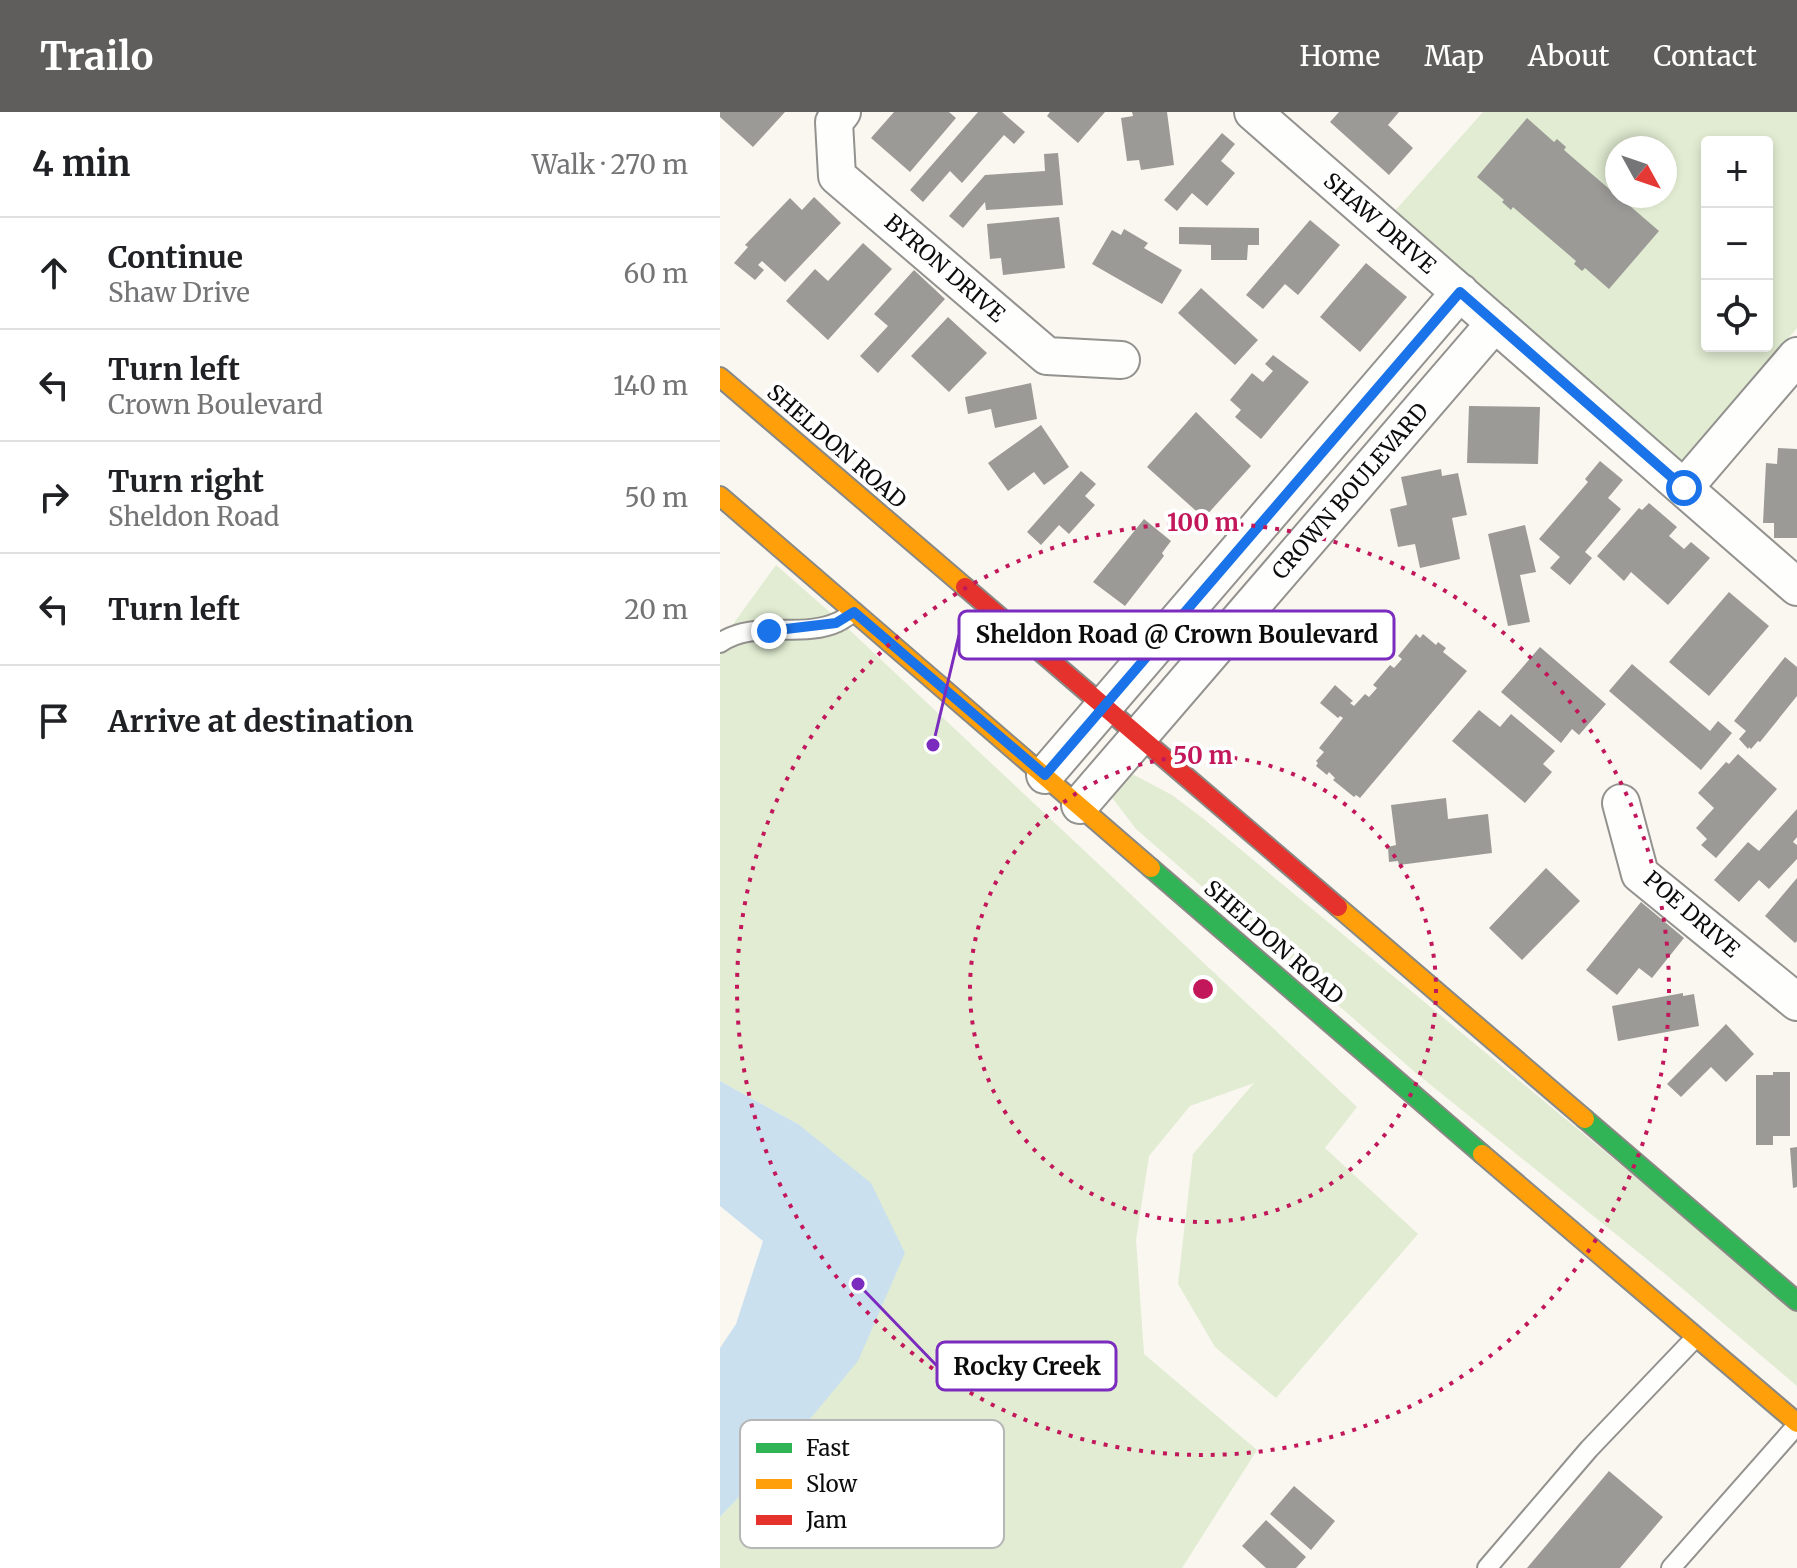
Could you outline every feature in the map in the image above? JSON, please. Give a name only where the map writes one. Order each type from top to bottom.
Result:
[{"type":"main road","name":"SHELDON ROAD","points":[[720,377],[1797,1301]]},
{"type":"main road","name":"SHELDON ROAD","points":[[720,496],[1797,1424]]},
{"type":"street","name":"BYRON DRIVE","points":[[842,112],[834,122],[837,176],[1047,356],[1121,360]]},
{"type":"street","name":"SHAW DRIVE","points":[[1268,117],[1460,292],[1797,587]]},
{"type":"street","name":"CROWN BOULEVARD","points":[[1045,775],[1460,292]]},
{"type":"street","name":"CROWN BOULEVARD","points":[[1080,805],[1495,323]]},
{"type":"street","points":[[1684,488],[1797,356]]},
{"type":"street","name":"POE DRIVE","points":[[1621,803],[1640,874],[1797,1002]]},
{"type":"lane","points":[[720,643],[748,631],[836,623],[854,612]]},
{"type":"lane","points":[[1487,1568],[1589,1449],[1695,1338]]},
{"type":"lane","points":[[1671,1568],[1797,1424]]},
{"type":"green space","points":[[1483,112],[1797,112],[1797,328],[1680,464],[1393,213]]},
{"type":"green space","points":[[776,565],[841,622],[1357,1107],[1325,1148],[1418,1234],[1276,1398],[1215,1347],[1178,1284],[1193,1154],[1254,1083],[1190,1106],[1149,1156],[1136,1240],[1144,1354],[1257,1450],[1182,1568],[720,1568],[720,1517],[740,1496],[740,1548],[1004,1548],[1004,1420],[791,1420],[798,1124],[720,1081],[720,642]]},
{"type":"green space","points":[[1115,765],[1172,795],[1205,820],[1797,1311],[1797,1386],[1664,1273],[1416,1073],[1136,829],[1107,791]]},
{"type":"water","points":[[720,1081],[798,1124],[871,1183],[905,1253],[858,1361],[809,1420],[740,1420],[740,1496],[720,1517],[720,1348],[736,1324],[763,1241],[720,1206]]},
{"type":"building","points":[[720,112],[785,112],[753,147],[720,117]]},
{"type":"building","points":[[894,112],[949,112],[956,118],[910,172],[871,138]]},
{"type":"building","points":[[978,112],[1002,112],[1025,132],[1014,144],[1004,135],[962,183],[950,171],[923,202],[910,190]]},
{"type":"building","points":[[1050,112],[1105,112],[1078,143],[1047,116]]},
{"type":"building","points":[[1132,112],[1167,112],[1174,165],[1141,170],[1139,160],[1127,161],[1121,118],[1133,116]]},
{"type":"building","points":[[1339,112],[1399,112],[1388,125],[1413,148],[1389,175],[1330,122]]},
{"type":"building","points":[[1527,118],[1554,142],[1557,139],[1566,147],[1564,150],[1605,185],[1605,208],[1632,208],[1659,231],[1609,289],[1585,268],[1582,271],[1574,264],[1576,261],[1513,207],[1511,210],[1477,177]]},
{"type":"building","points":[[1222,133],[1235,144],[1221,161],[1235,173],[1207,206],[1192,193],[1177,211],[1164,200]]},
{"type":"building","points":[[1058,153],[1063,205],[986,210],[985,202],[963,228],[949,216],[985,175],[1045,171],[1044,154]]},
{"type":"building","points":[[814,197],[841,223],[785,282],[762,261],[758,265],[764,270],[755,280],[734,263],[748,247],[745,245],[790,198],[802,210]]},
{"type":"building","points":[[1059,217],[1065,268],[1003,275],[1001,258],[990,259],[987,224]]},
{"type":"building","points":[[1310,220],[1340,245],[1298,295],[1285,284],[1263,309],[1246,295]]},
{"type":"building","points":[[1179,227],[1259,228],[1259,245],[1248,245],[1247,260],[1211,260],[1211,245],[1179,244]]},
{"type":"building","points":[[1124,229],[1148,243],[1144,248],[1182,270],[1162,304],[1092,264],[1112,230],[1121,235]]},
{"type":"building","points":[[863,243],[892,269],[828,340],[786,301],[815,269],[828,281]]},
{"type":"building","points":[[1366,263],[1407,297],[1360,352],[1320,317]]},
{"type":"building","points":[[914,270],[945,299],[878,373],[860,356],[888,326],[874,314]]},
{"type":"building","points":[[1201,288],[1258,340],[1235,365],[1178,313]]},
{"type":"building","points":[[948,317],[987,353],[949,392],[911,356]]},
{"type":"building","points":[[1273,355],[1309,382],[1261,439],[1235,417],[1241,410],[1230,400],[1252,373],[1263,382],[1273,371],[1265,364]]},
{"type":"building","points":[[1031,383],[1037,419],[995,428],[991,409],[968,414],[965,397]]},
{"type":"building","points":[[1469,406],[1540,407],[1538,464],[1467,463]]},
{"type":"building","points":[[1196,412],[1251,466],[1204,518],[1147,467]]},
{"type":"building","points":[[1041,425],[1069,467],[1044,485],[1034,472],[1008,491],[988,463]]},
{"type":"building","points":[[1778,448],[1797,449],[1797,538],[1774,538],[1774,523],[1763,523],[1766,463],[1777,464]]},
{"type":"building","points":[[1600,461],[1623,480],[1608,498],[1621,509],[1585,552],[1592,558],[1570,585],[1550,568],[1560,557],[1539,539],[1588,482],[1585,479]]},
{"type":"building","points":[[1441,469],[1442,476],[1458,473],[1467,515],[1452,518],[1460,559],[1420,568],[1415,544],[1398,547],[1390,509],[1407,505],[1401,477]]},
{"type":"building","points":[[1081,471],[1096,484],[1085,496],[1095,505],[1069,534],[1059,525],[1041,545],[1027,532]]},
{"type":"building","points":[[1649,503],[1677,527],[1669,536],[1684,549],[1691,542],[1710,558],[1668,605],[1631,572],[1624,581],[1597,556],[1639,508],[1642,510]]},
{"type":"building","points":[[1144,519],[1171,541],[1162,553],[1164,556],[1125,606],[1093,582]]},
{"type":"building","points":[[1525,525],[1536,572],[1520,575],[1530,622],[1508,626],[1488,534]]},
{"type":"building","points":[[1729,592],[1769,626],[1709,696],[1669,662]]},
{"type":"building","points":[[1416,634],[1420,638],[1423,634],[1436,645],[1438,642],[1446,648],[1443,652],[1467,671],[1360,798],[1354,797],[1333,780],[1335,778],[1329,772],[1327,775],[1316,766],[1316,761],[1324,752],[1319,748],[1343,718],[1338,718],[1320,703],[1335,685],[1353,701],[1350,703],[1354,706],[1365,694],[1369,697],[1377,688],[1373,685],[1390,665],[1394,668],[1402,659],[1398,656]]},
{"type":"building","points":[[1540,647],[1606,704],[1579,735],[1572,729],[1561,743],[1501,692]]},
{"type":"building","points":[[1785,657],[1797,667],[1797,696],[1760,742],[1748,749],[1739,739],[1746,731],[1734,721]]},
{"type":"building","points":[[1632,664],[1710,731],[1718,721],[1732,733],[1701,770],[1609,691]]},
{"type":"building","points":[[1479,710],[1500,727],[1511,714],[1555,751],[1543,764],[1552,772],[1525,803],[1452,741]]},
{"type":"building","points":[[1738,754],[1777,789],[1716,858],[1701,845],[1707,839],[1696,828],[1714,808],[1698,793],[1726,762],[1729,764]]},
{"type":"building","points":[[1446,798],[1448,819],[1488,814],[1492,853],[1399,865],[1398,861],[1389,862],[1388,847],[1396,845],[1391,805]]},
{"type":"building","points":[[1797,809],[1797,837],[1793,842],[1797,845],[1797,859],[1769,889],[1759,880],[1739,902],[1714,880],[1748,842],[1759,851]]},
{"type":"building","points":[[1546,868],[1580,901],[1522,960],[1489,928]]},
{"type":"building","points":[[1797,878],[1797,941],[1795,943],[1765,916]]},
{"type":"building","points":[[1641,902],[1684,938],[1652,978],[1639,968],[1617,995],[1586,970]]},
{"type":"building","points":[[1683,993],[1683,996],[1694,994],[1699,1026],[1618,1041],[1612,1006]]},
{"type":"building","points":[[1726,1024],[1754,1054],[1726,1082],[1711,1067],[1681,1097],[1667,1084]]},
{"type":"building","points":[[1773,1072],[1790,1072],[1790,1136],[1773,1136],[1773,1145],[1756,1145],[1756,1075],[1773,1075]]},
{"type":"building","points":[[1797,1147],[1797,1187],[1793,1188],[1790,1148]]},
{"type":"building","points":[[1609,1471],[1663,1517],[1620,1568],[1527,1568]]},
{"type":"building","points":[[1294,1486],[1335,1521],[1311,1550],[1270,1514]]},
{"type":"building","points":[[1266,1520],[1306,1557],[1296,1568],[1266,1568],[1242,1546]]},
{"type":"traffic: fast","points":[[1151,868],[1482,1154]]},
{"type":"traffic: fast","points":[[1585,1119],[1797,1301]]},
{"type":"traffic: slow","points":[[720,377],[965,587]]},
{"type":"traffic: slow","points":[[720,496],[1151,868]]},
{"type":"traffic: slow","points":[[1338,907],[1585,1119]]},
{"type":"traffic: slow","points":[[1482,1154],[1797,1423]]},
{"type":"traffic: jam","points":[[965,587],[1338,907]]},
{"type":"place","name":"Sheldon Road @ Crown Boulevard","points":[[933,745]]},
{"type":"place","name":"Rocky Creek","points":[[858,1284]]},
{"type":"route","points":[[769,631],[836,623],[854,612],[1045,775],[1460,292],[1684,488]]}]
